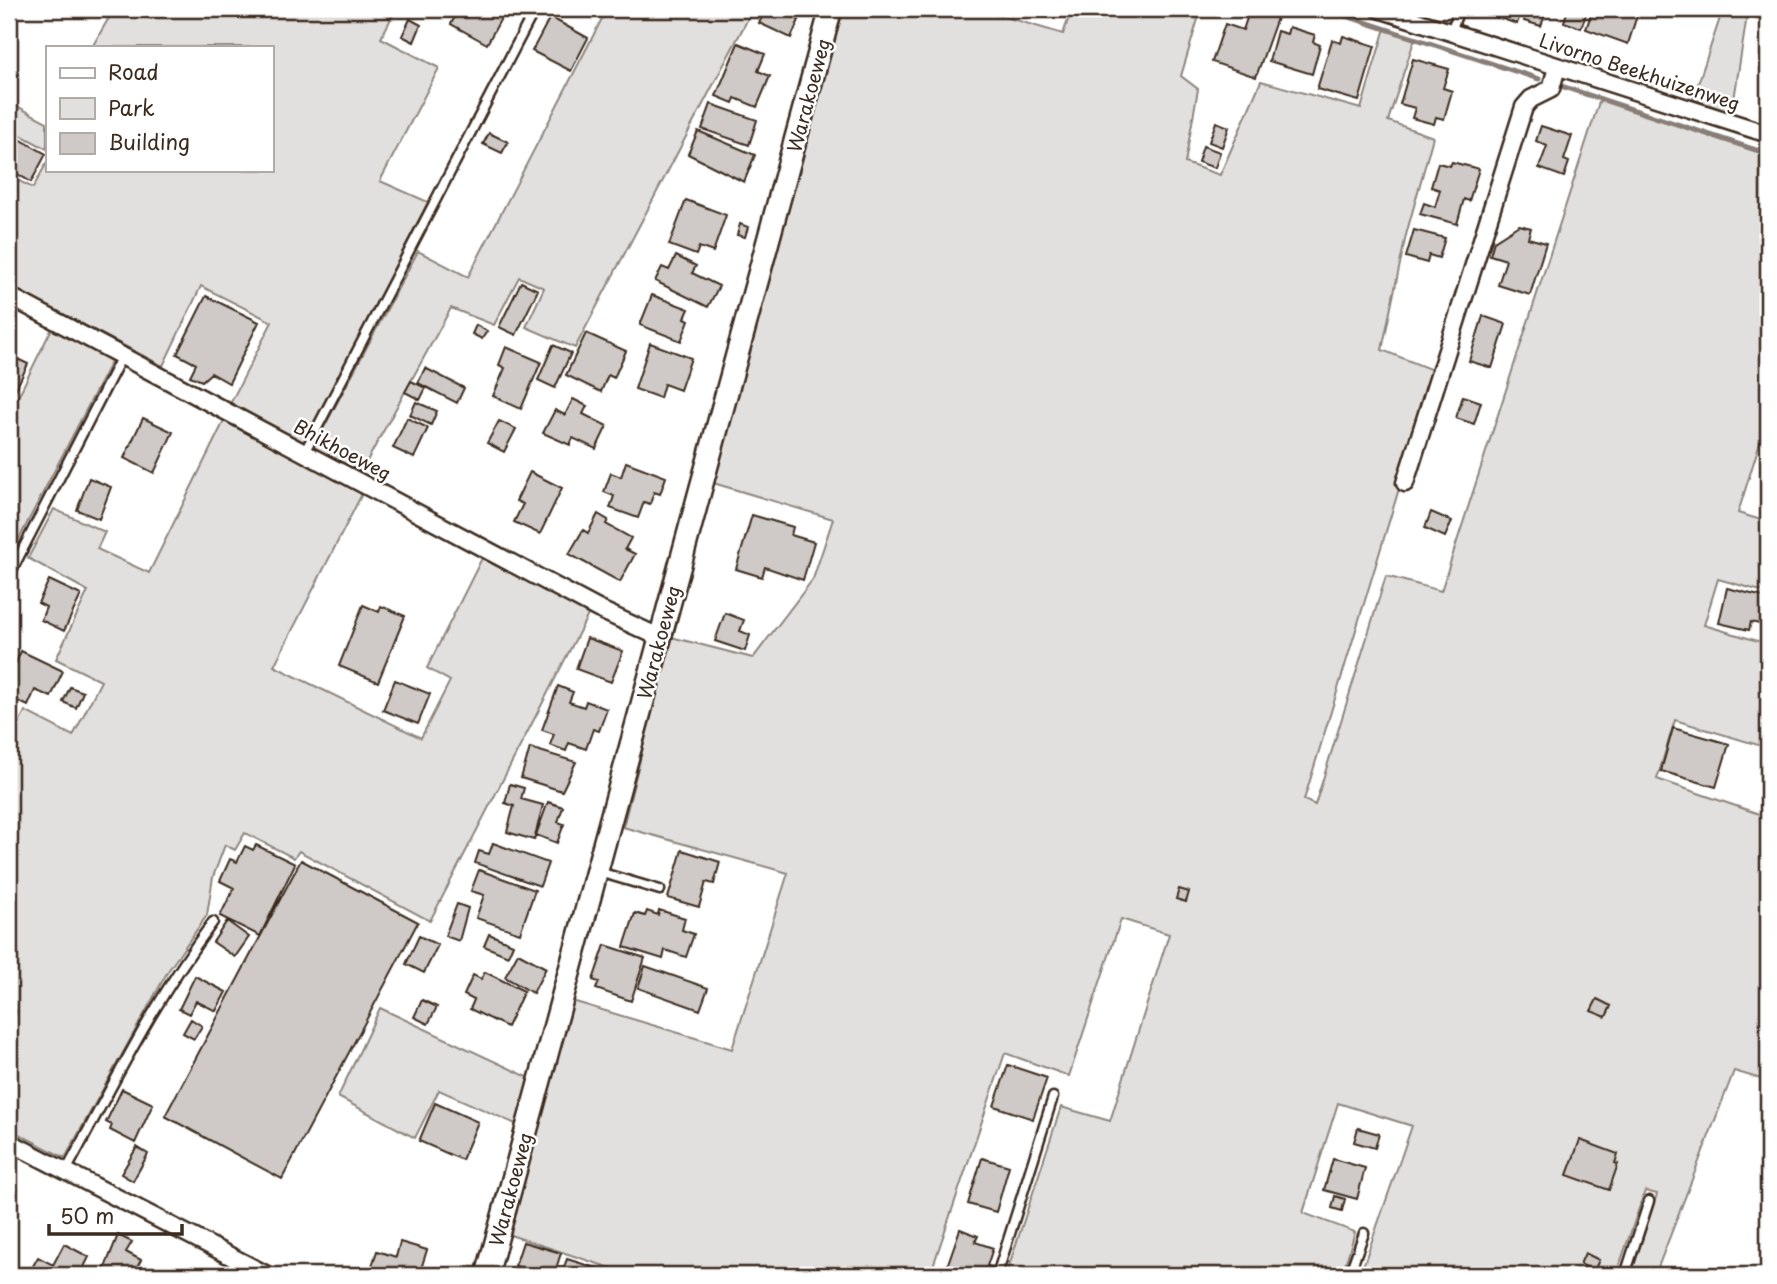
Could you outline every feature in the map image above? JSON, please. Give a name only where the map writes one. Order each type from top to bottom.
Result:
[{"type":"street","name":"Warakoeweg","points":[[486,1275],[831,9]]},
{"type":"street","name":"Livorno Beekhuizenweg","points":[[1379,9],[1768,134]]},
{"type":"street","points":[[1405,483],[1524,107],[1531,99],[1552,89],[1557,67]]},
{"type":"street","name":"Bhikhoeweg","points":[[9,296],[598,609],[659,637]]},
{"type":"street","points":[[9,1142],[267,1275]]},
{"type":"lane","points":[[304,453],[535,9]]},
{"type":"lane","points":[[1451,32],[1459,9]]},
{"type":"lane","points":[[9,576],[122,356]]},
{"type":"lane","points":[[596,871],[660,890]]},
{"type":"lane","points":[[66,1171],[143,1031],[188,955],[213,922]]},
{"type":"lane","points":[[997,1275],[1053,1097]]},
{"type":"lane","points":[[1625,1275],[1649,1200]]},
{"type":"lane","points":[[1349,1275],[1364,1233]]},
{"type":"green space","points":[[114,9],[129,9],[151,19],[157,9],[396,9],[381,38],[439,68],[380,181],[428,202],[304,444],[230,404],[272,322],[201,286],[163,366],[9,286],[9,176],[33,188],[46,164],[46,172],[273,172],[273,46],[93,46]]},
{"type":"green space","points":[[607,9],[753,9],[575,348],[526,327],[544,288],[519,277],[494,325],[451,308],[361,472],[313,448],[418,251],[468,277]]},
{"type":"green space","points":[[840,9],[978,9],[1063,34],[1072,9],[1201,9],[1181,76],[1198,89],[1185,163],[1220,175],[1261,81],[1361,109],[1385,28],[1415,38],[1388,121],[1433,137],[1406,235],[1382,350],[1435,371],[1304,800],[1315,805],[1386,576],[1441,591],[1600,99],[1768,154],[1768,416],[1738,513],[1768,522],[1768,593],[1718,579],[1704,625],[1768,644],[1768,748],[1675,720],[1657,779],[1768,817],[1768,1081],[1734,1071],[1655,1275],[1631,1275],[1657,1194],[1645,1191],[1616,1275],[1360,1275],[1412,1126],[1338,1103],[1303,1213],[1355,1232],[1342,1275],[1006,1275],[1061,1107],[1110,1121],[1169,934],[1121,919],[1069,1076],[1005,1053],[930,1275],[632,1275],[504,1233],[569,1000],[732,1049],[788,873],[623,827],[671,637],[753,658],[813,579],[833,519],[710,482]]},
{"type":"green space","points":[[1723,9],[1748,9],[1732,113],[1693,99]]},
{"type":"green space","points":[[9,102],[46,121],[46,148],[9,129]]},
{"type":"green space","points":[[52,328],[113,358],[9,558],[9,415]]},
{"type":"green space","points":[[226,417],[363,492],[274,666],[421,738],[450,681],[427,668],[482,558],[590,611],[430,921],[299,851],[294,858],[245,833],[235,850],[225,845],[213,877],[207,915],[168,971],[65,1158],[9,1129],[9,1030],[17,1011],[9,1007],[9,721],[18,725],[25,711],[73,736],[101,681],[56,659],[88,591],[28,558],[54,509],[105,532],[97,549],[149,573]]},
{"type":"green space","points":[[380,1008],[530,1078],[518,1125],[439,1090],[415,1138],[338,1097]]},
{"type":"building","points":[[459,9],[506,9],[487,44],[451,24]]},
{"type":"building","points":[[766,9],[797,9],[792,17],[799,20],[791,38],[759,23]]},
{"type":"building","points":[[1036,9],[1063,9],[1061,17]]},
{"type":"building","points":[[1250,9],[1277,18],[1256,77],[1212,62],[1225,24],[1243,30]]},
{"type":"building","points":[[1473,9],[1522,9],[1517,24]]},
{"type":"building","points":[[1527,9],[1547,9],[1541,26],[1524,21]]},
{"type":"building","points":[[1568,9],[1588,9],[1581,28],[1564,22]]},
{"type":"building","points":[[1593,9],[1639,9],[1628,44],[1586,29]]},
{"type":"building","points":[[550,17],[588,38],[571,71],[532,51]]},
{"type":"building","points":[[410,19],[421,25],[414,42],[402,36]]},
{"type":"building","points":[[1289,27],[1315,35],[1313,42],[1320,45],[1312,74],[1269,61],[1277,31],[1287,34]]},
{"type":"building","points":[[1343,36],[1375,46],[1359,101],[1317,89],[1332,40],[1341,43]]},
{"type":"building","points":[[738,43],[765,54],[758,71],[770,76],[757,107],[735,98],[733,103],[716,96]]},
{"type":"building","points":[[1413,59],[1449,69],[1443,88],[1452,91],[1444,119],[1436,117],[1434,124],[1412,118],[1415,108],[1400,104]]},
{"type":"building","points":[[711,104],[757,120],[749,145],[702,129]]},
{"type":"building","points":[[1216,122],[1229,127],[1222,147],[1209,142]]},
{"type":"building","points":[[1541,126],[1572,136],[1564,160],[1569,162],[1564,177],[1539,168],[1547,146],[1536,141]]},
{"type":"building","points":[[698,131],[755,155],[744,182],[688,154]]},
{"type":"building","points":[[9,133],[46,154],[31,182],[9,169],[12,152],[9,150]]},
{"type":"building","points":[[489,133],[508,142],[502,153],[483,144]]},
{"type":"building","points":[[1203,146],[1220,152],[1215,168],[1198,162]]},
{"type":"building","points":[[1452,162],[1479,169],[1469,201],[1464,199],[1457,224],[1420,214],[1424,203],[1435,207],[1440,190],[1431,187],[1438,163],[1450,166]]},
{"type":"building","points":[[686,200],[726,215],[713,252],[699,247],[696,255],[669,245]]},
{"type":"building","points":[[740,224],[748,227],[745,237],[737,235]]},
{"type":"building","points":[[1519,225],[1531,228],[1528,238],[1546,243],[1530,295],[1498,285],[1506,260],[1490,255],[1494,241]]},
{"type":"building","points":[[1414,230],[1445,238],[1439,258],[1429,255],[1427,263],[1406,257]]},
{"type":"building","points":[[676,256],[696,266],[692,273],[719,286],[708,307],[655,281],[662,267],[669,270]]},
{"type":"building","points":[[521,282],[538,290],[516,335],[499,327]]},
{"type":"building","points":[[652,295],[689,309],[685,318],[689,320],[681,341],[640,325]]},
{"type":"building","points":[[206,296],[259,322],[229,383],[211,373],[202,381],[190,376],[196,364],[177,354]]},
{"type":"building","points":[[1483,316],[1506,324],[1492,368],[1469,361]]},
{"type":"building","points":[[476,325],[487,331],[482,339],[472,334]]},
{"type":"building","points":[[586,333],[626,351],[614,378],[608,375],[601,392],[566,375]]},
{"type":"building","points":[[650,343],[691,358],[680,390],[664,384],[660,398],[635,389]]},
{"type":"building","points":[[553,345],[571,353],[555,388],[538,380]]},
{"type":"building","points":[[506,347],[541,362],[521,409],[493,396],[505,368],[499,365]]},
{"type":"building","points":[[9,355],[28,364],[9,403]]},
{"type":"building","points":[[425,368],[464,388],[457,403],[418,383]]},
{"type":"building","points":[[411,381],[426,388],[420,400],[405,392]]},
{"type":"building","points":[[1463,396],[1481,402],[1474,424],[1456,418]]},
{"type":"building","points":[[573,399],[587,406],[583,414],[607,426],[596,449],[573,438],[570,445],[543,433],[555,410],[565,415]]},
{"type":"building","points":[[416,402],[437,411],[431,425],[410,415]]},
{"type":"building","points":[[143,418],[173,432],[154,473],[124,458]]},
{"type":"building","points":[[407,418],[428,428],[414,458],[393,448]]},
{"type":"building","points":[[499,421],[516,429],[504,452],[487,443]]},
{"type":"building","points":[[626,462],[666,477],[660,494],[654,492],[650,504],[644,502],[638,518],[610,508],[614,496],[604,492],[611,473],[621,477]]},
{"type":"building","points":[[530,472],[562,488],[540,534],[514,522],[523,504],[516,501]]},
{"type":"building","points":[[89,478],[111,487],[99,519],[77,510]]},
{"type":"building","points":[[1431,512],[1452,521],[1445,537],[1425,528]]},
{"type":"building","points":[[598,514],[608,520],[606,524],[631,538],[625,549],[635,554],[620,582],[569,554],[583,530],[588,533]]},
{"type":"building","points":[[752,515],[793,527],[791,535],[814,542],[803,580],[765,567],[762,577],[736,569]]},
{"type":"building","points":[[49,580],[81,595],[64,631],[41,620],[46,607],[38,603]]},
{"type":"building","points":[[1727,588],[1768,598],[1768,626],[1751,622],[1749,630],[1719,623]]},
{"type":"building","points":[[363,605],[379,612],[381,606],[405,616],[378,682],[339,666]]},
{"type":"building","points":[[725,613],[744,620],[740,631],[750,635],[745,651],[715,641]]},
{"type":"building","points":[[587,638],[623,651],[611,682],[576,669]]},
{"type":"building","points":[[21,651],[63,671],[51,697],[35,690],[28,706],[9,697],[9,677]]},
{"type":"building","points":[[395,680],[430,694],[418,724],[383,710]]},
{"type":"building","points":[[558,686],[573,692],[569,702],[584,707],[586,701],[607,709],[599,731],[593,729],[586,749],[569,743],[566,751],[550,745],[554,734],[542,730]]},
{"type":"building","points":[[70,687],[83,692],[76,708],[63,702]]},
{"type":"building","points":[[1673,728],[1729,744],[1716,787],[1661,771]]},
{"type":"building","points":[[530,748],[576,762],[562,791],[521,778]]},
{"type":"building","points":[[510,784],[524,788],[521,799],[543,805],[534,840],[507,832],[514,806],[505,803]]},
{"type":"building","points":[[548,802],[563,807],[558,822],[564,824],[557,843],[536,835]]},
{"type":"building","points":[[493,843],[548,863],[540,886],[475,863],[479,851],[489,854]]},
{"type":"building","points":[[256,845],[295,864],[260,936],[220,916],[234,888],[220,881],[230,859],[237,862],[245,846],[253,850]]},
{"type":"building","points":[[682,850],[720,862],[714,884],[706,882],[699,907],[668,898]]},
{"type":"building","points":[[301,860],[418,922],[282,1179],[165,1116]]},
{"type":"building","points":[[479,870],[535,890],[520,933],[476,918],[484,895],[471,891]]},
{"type":"building","points":[[1179,889],[1189,892],[1186,902],[1176,899]]},
{"type":"building","points":[[457,904],[468,908],[459,941],[445,936]]},
{"type":"building","points":[[659,910],[685,918],[682,930],[694,934],[686,957],[665,950],[663,959],[624,947],[635,913],[645,916],[647,911],[658,915]]},
{"type":"building","points":[[227,921],[249,937],[235,957],[213,942]]},
{"type":"building","points":[[489,934],[513,944],[508,956],[484,946]]},
{"type":"building","points":[[419,936],[438,945],[424,973],[406,964]]},
{"type":"building","points":[[605,945],[645,958],[631,1001],[596,989],[599,982],[593,980]]},
{"type":"building","points":[[518,953],[546,968],[533,993],[505,977]]},
{"type":"building","points":[[645,966],[708,988],[700,1010],[638,988]]},
{"type":"building","points":[[485,972],[524,991],[507,1027],[470,1009],[474,1000],[464,995],[473,975],[481,979]]},
{"type":"building","points":[[195,976],[226,992],[216,1011],[196,1001],[189,1014],[179,1009]]},
{"type":"building","points":[[1597,999],[1611,1006],[1606,1017],[1591,1011]]},
{"type":"building","points":[[422,1000],[437,1007],[428,1024],[414,1017]]},
{"type":"building","points":[[191,1019],[202,1026],[194,1039],[183,1033]]},
{"type":"building","points":[[1008,1065],[1047,1078],[1033,1119],[994,1106]]},
{"type":"building","points":[[122,1089],[153,1104],[135,1143],[110,1130],[112,1125],[106,1122]]},
{"type":"building","points":[[435,1103],[478,1122],[462,1160],[419,1141]]},
{"type":"building","points":[[1358,1128],[1379,1134],[1375,1148],[1354,1142]]},
{"type":"building","points":[[1580,1140],[1618,1154],[1615,1163],[1618,1164],[1609,1190],[1567,1175]]},
{"type":"building","points":[[137,1147],[148,1154],[133,1181],[121,1174]]},
{"type":"building","points":[[982,1158],[1009,1166],[996,1212],[968,1204]]},
{"type":"building","points":[[1333,1159],[1365,1168],[1357,1199],[1324,1190]]},
{"type":"building","points":[[1335,1196],[1345,1199],[1342,1211],[1332,1208]]},
{"type":"building","points":[[960,1229],[978,1236],[975,1242],[993,1248],[987,1266],[993,1267],[990,1275],[944,1275]]},
{"type":"building","points":[[118,1235],[132,1242],[126,1252],[141,1260],[133,1275],[102,1275]]},
{"type":"building","points":[[400,1242],[427,1250],[419,1275],[369,1275],[377,1251],[396,1257]]},
{"type":"building","points":[[523,1242],[561,1253],[554,1275],[515,1266]]},
{"type":"building","points":[[64,1244],[89,1257],[80,1275],[28,1275],[38,1257],[53,1265]]},
{"type":"building","points":[[1585,1253],[1599,1260],[1594,1271],[1580,1264]]},
{"type":"building","points":[[567,1259],[618,1275],[561,1275]]},
{"type":"waterway","points":[[1325,9],[1539,79]]},
{"type":"waterway","points":[[1564,87],[1768,154]]}]
